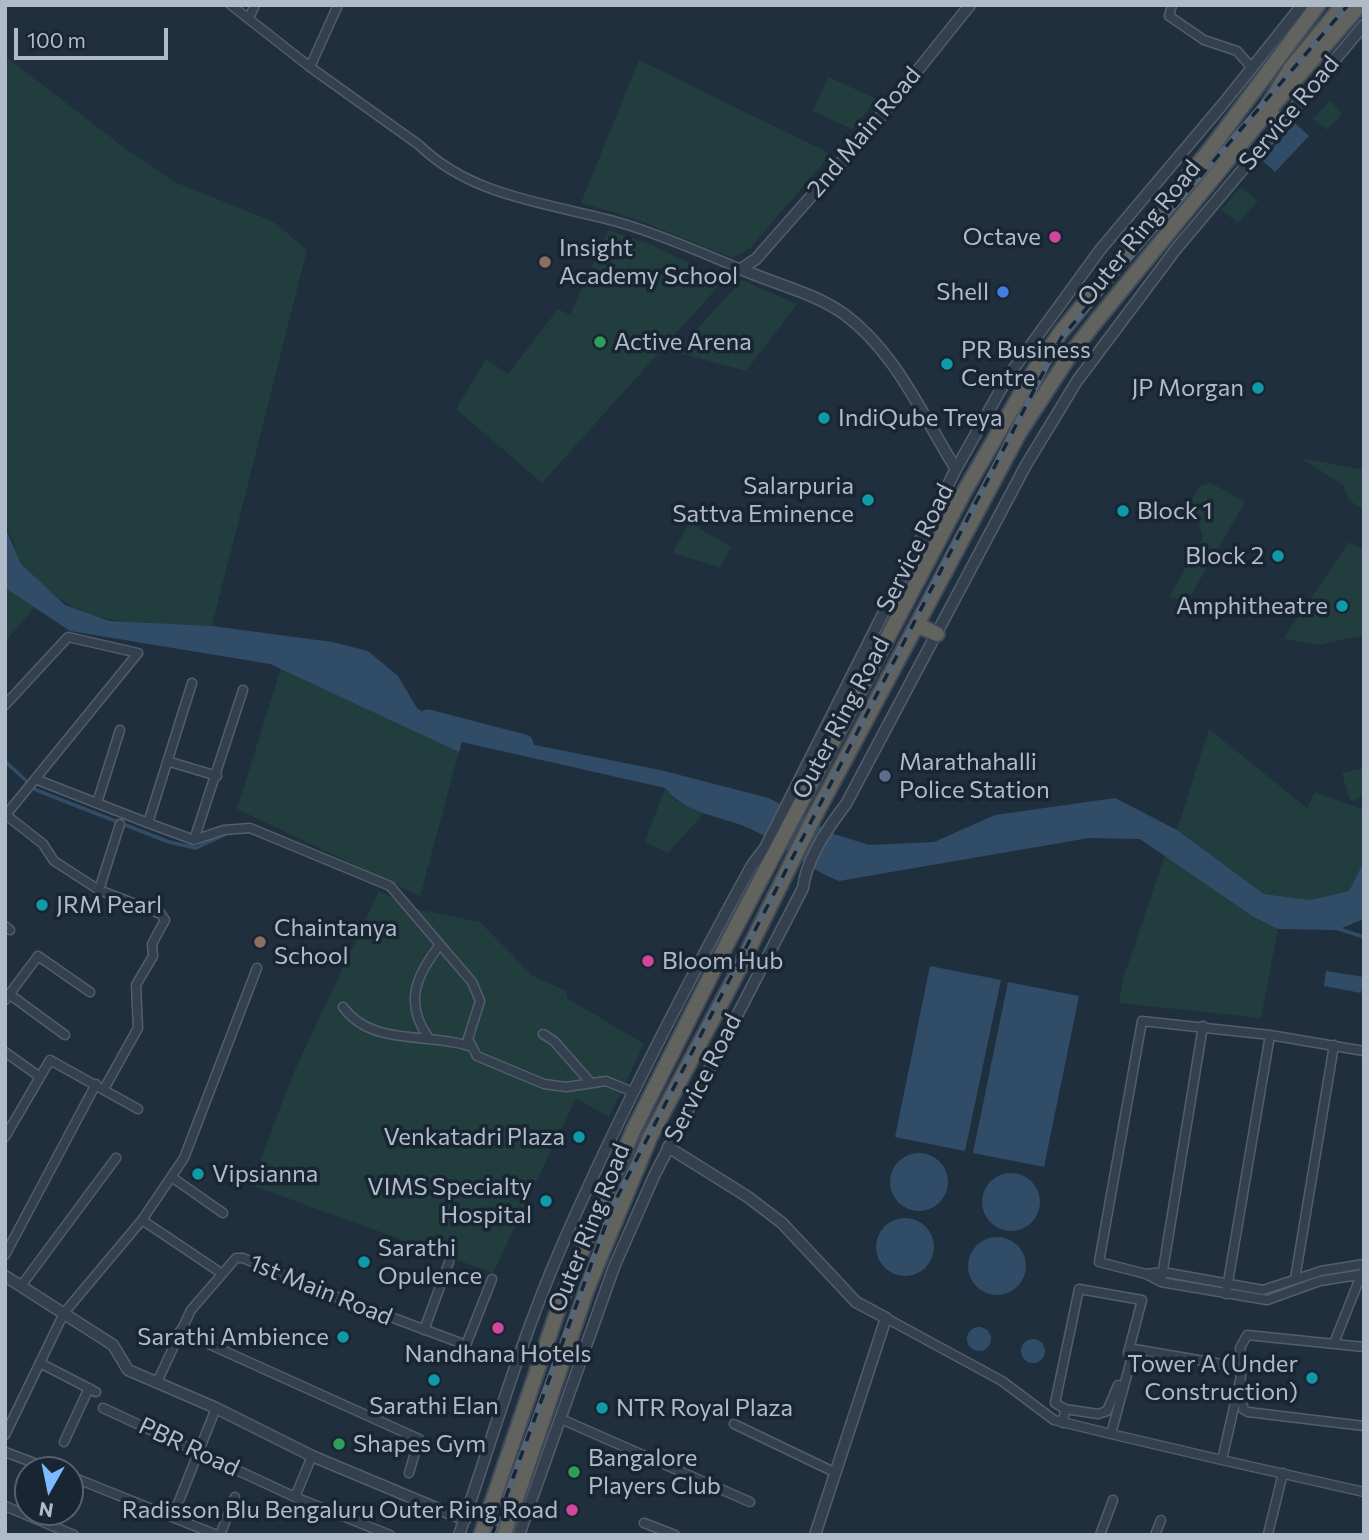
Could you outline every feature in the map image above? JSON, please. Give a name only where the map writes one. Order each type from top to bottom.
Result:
[{"type":"highway","name":"Outer Ring Road","points":[[481,1535],[562,1298],[596,1212],[639,1119],[770,850],[964,492],[1034,371],[1060,332],[1212,147],[1318,5]]},
{"type":"highway","points":[[1282,123],[1265,114],[1283,79],[1343,5]]},
{"type":"highway","name":"Outer Ring Road","points":[[504,1535],[582,1302],[638,1164],[818,810],[1019,433],[1097,320],[1265,114],[1287,92],[1360,5]]},
{"type":"highway","points":[[1223,104],[1241,106]]},
{"type":"highway","points":[[917,625],[937,634]]},
{"type":"street","points":[[231,5],[434,159],[476,185],[650,232],[842,313],[876,342],[956,469]]},
{"type":"street","points":[[248,18],[255,5]]},
{"type":"street","points":[[310,67],[338,5]]},
{"type":"street","name":"2nd Main Road","points":[[741,269],[756,259],[873,125],[970,5]]},
{"type":"street","points":[[1172,5],[1169,16],[1203,40],[1237,51],[1252,68]]},
{"type":"street","name":"Service Road","points":[[794,804],[956,469],[1009,375],[1081,275],[1302,5]]},
{"type":"street","name":"Service Road","points":[[519,1535],[614,1267],[668,1146],[803,888],[804,876],[835,818],[846,804],[1026,465],[1077,382],[1150,282],[1364,25]]},
{"type":"street","points":[[5,705],[68,637],[138,653],[5,816],[43,844],[54,861],[99,890],[162,914],[165,920],[152,944],[153,956],[136,985],[138,1028],[100,1087],[5,1255]]},
{"type":"street","points":[[148,823],[192,683]]},
{"type":"street","points":[[194,840],[243,690]]},
{"type":"street","points":[[97,803],[120,730]]},
{"type":"street","points":[[167,761],[217,776]]},
{"type":"street","points":[[34,780],[194,840],[224,830],[250,828],[390,886],[472,982],[480,996],[468,1039],[469,1046],[477,1056],[492,1065],[544,1084],[566,1087],[606,1081],[633,1092]]},
{"type":"street","points":[[99,890],[120,824]]},
{"type":"street","points":[[459,1535],[559,1252],[678,999],[752,865],[770,850]]},
{"type":"street","points":[[428,1037],[417,1021],[418,979],[439,946]]},
{"type":"street","points":[[65,1035],[7,997],[38,956],[90,992]]},
{"type":"street","points":[[5,1436],[64,1314],[142,1220],[173,1178],[184,1158],[257,968]]},
{"type":"street","points":[[343,1007],[371,1030],[391,1036],[428,1037],[469,1046]]},
{"type":"street","points":[[1363,1274],[1320,1281],[1274,1299],[1226,1294],[1099,1262],[1139,1023],[1156,1020],[1364,1051]]},
{"type":"street","points":[[1162,1277],[1203,1026]]},
{"type":"street","points":[[543,1034],[554,1041],[591,1083]]},
{"type":"street","points":[[1226,1294],[1270,1035]]},
{"type":"street","points":[[1295,1279],[1334,1045]]},
{"type":"street","points":[[5,1052],[40,1077]]},
{"type":"street","points":[[5,1137],[50,1060],[138,1109]]},
{"type":"street","points":[[668,1146],[748,1197],[782,1223],[856,1302],[1002,1381],[1063,1423],[1364,1492]]},
{"type":"street","points":[[21,1286],[116,1158]]},
{"type":"street","points":[[173,1178],[223,1213]]},
{"type":"street","points":[[142,1220],[221,1273]]},
{"type":"street","name":"1st Main Road","points":[[157,1382],[191,1310],[236,1258],[243,1258],[310,1287],[467,1345],[492,1279]]},
{"type":"street","points":[[424,1330],[449,1262]]},
{"type":"street","points":[[1162,1277],[1228,1282],[1264,1290],[1295,1279],[1364,1263],[1363,1274],[1334,1343]]},
{"type":"street","points":[[5,1276],[113,1345],[128,1370],[216,1408],[312,1456],[464,1520]]},
{"type":"street","points":[[1083,1288],[1139,1298],[1143,1302],[1112,1406],[1098,1414],[1065,1409],[1055,1403],[1077,1292],[1083,1288]]},
{"type":"street","points":[[816,1535],[886,1318]]},
{"type":"street","points":[[180,1331],[419,1439],[409,1472]]},
{"type":"street","points":[[1364,1347],[1247,1335],[1240,1348],[1244,1409],[1364,1426]]},
{"type":"street","points":[[1111,1434],[1134,1349],[1238,1367],[1241,1376],[1222,1460]]},
{"type":"street","points":[[40,1363],[93,1390],[64,1442]]},
{"type":"street","name":"PBR Road","points":[[103,1408],[199,1450],[295,1497],[390,1535]]},
{"type":"street","points":[[173,1516],[216,1408]]},
{"type":"street","points":[[1063,1423],[1065,1409]]},
{"type":"street","points":[[561,1419],[750,1502]]},
{"type":"street","points":[[734,1424],[836,1473]]},
{"type":"street","points":[[295,1497],[312,1456]]},
{"type":"street","points":[[1268,1534],[1283,1473]]},
{"type":"street","points":[[84,1481],[219,1535],[234,1497]]},
{"type":"street","points":[[1100,1535],[1113,1500]]},
{"type":"street","points":[[5,1506],[74,1535]]},
{"type":"street","points":[[1155,1535],[1161,1520]]},
{"type":"street","points":[[644,1523],[675,1535]]},
{"type":"green space","points":[[5,56],[126,149],[175,182],[274,222],[307,250],[212,626],[133,623],[86,612],[64,602],[43,587],[23,566],[5,527]]},
{"type":"green space","points":[[639,60],[831,154],[750,248],[733,258],[630,217],[581,203]]},
{"type":"green space","points":[[828,77],[877,99],[852,129],[813,111]]},
{"type":"green space","points":[[1330,100],[1342,114],[1327,130],[1313,119]]},
{"type":"green space","points":[[1241,187],[1258,201],[1238,223],[1221,210]]},
{"type":"green space","name":"Active Arena","points":[[608,230],[652,245],[724,280],[542,483],[456,409],[486,359],[508,374],[558,309],[570,315]]},
{"type":"green space","points":[[742,280],[797,304],[746,371],[676,352]]},
{"type":"green space","points":[[1301,458],[1364,470],[1364,510],[1349,500],[1343,485]]},
{"type":"green space","points":[[1211,483],[1245,502],[1188,600],[1169,597],[1203,538],[1192,499],[1200,486]]},
{"type":"green space","points":[[690,523],[731,547],[720,567],[672,553]]},
{"type":"green space","points":[[1349,542],[1364,551],[1364,635],[1319,645],[1283,639]]},
{"type":"green space","points":[[5,588],[34,608],[5,642]]},
{"type":"green space","points":[[281,668],[459,752],[420,896],[237,809]]},
{"type":"green space","points":[[1209,729],[1307,808],[1315,792],[1364,810],[1364,861],[1349,891],[1311,900],[1264,894],[1177,830]]},
{"type":"green space","points":[[1364,768],[1364,797],[1350,801],[1342,773]]},
{"type":"green space","points":[[665,788],[675,800],[704,813],[668,853],[645,842]]},
{"type":"green space","points":[[1165,855],[1252,916],[1278,929],[1261,1018],[1119,1003],[1123,979]]},
{"type":"green space","points":[[379,891],[417,909],[480,922],[533,976],[566,991],[567,998],[644,1044],[609,1117],[576,1098],[493,1273],[251,1185],[294,1072]]},
{"type":"water","points":[[1295,123],[1309,136],[1275,172],[1262,160]]},
{"type":"water","points":[[5,527],[21,564],[65,605],[110,621],[212,626],[332,642],[368,651],[398,676],[417,708],[432,719],[480,734],[660,770],[769,798],[834,834],[869,845],[934,842],[995,815],[1115,798],[1177,830],[1264,894],[1311,900],[1349,891],[1364,861],[1364,919],[1337,930],[1278,929],[1252,916],[1140,839],[1089,838],[839,881],[816,870],[751,829],[683,804],[665,788],[462,742],[459,752],[270,664],[70,631],[5,588]]},
{"type":"water","points":[[930,966],[1001,980],[965,1151],[895,1137]]},
{"type":"water","points":[[1326,971],[1364,977],[1361,993],[1324,986]]},
{"type":"water","points":[[1008,982],[1079,996],[1044,1167],[973,1153]]},
{"type":"water","points":[[919,1153],[930,1155],[943,1166],[948,1182],[946,1193],[935,1206],[919,1211],[908,1209],[895,1198],[890,1182],[892,1171],[903,1158]]},
{"type":"water","points":[[1011,1173],[1022,1175],[1035,1186],[1040,1202],[1038,1213],[1027,1226],[1011,1231],[1000,1229],[987,1218],[982,1202],[984,1191],[995,1178]]},
{"type":"water","points":[[905,1218],[916,1220],[929,1231],[934,1247],[932,1258],[921,1271],[905,1276],[894,1274],[881,1263],[876,1247],[878,1236],[889,1223]]},
{"type":"water","points":[[997,1237],[1008,1239],[1021,1250],[1026,1266],[1024,1277],[1013,1290],[997,1295],[986,1293],[973,1282],[968,1266],[970,1255],[981,1242]]},
{"type":"water","points":[[979,1327],[988,1330],[991,1339],[988,1348],[979,1351],[970,1348],[967,1339],[970,1330]]},
{"type":"water","points":[[1033,1339],[1042,1342],[1045,1351],[1042,1360],[1033,1363],[1024,1360],[1021,1351],[1024,1342]]},
{"type":"waterway","points":[[428,719],[524,744]]},
{"type":"waterway","points":[[5,761],[36,790],[169,842],[196,848],[224,835]]},
{"type":"waterway","points":[[1336,928],[1364,937]]},
{"type":"railway","points":[[492,1535],[613,1205],[1061,338],[1348,5]]},
{"type":"place","name":"Octave","points":[[1055,237]]},
{"type":"place","name":"Insight Academy School","points":[[545,262]]},
{"type":"place","name":"Shell","points":[[1003,292]]},
{"type":"place","name":"Active Arena","points":[[600,342]]},
{"type":"place","name":"PR Business Centre","points":[[947,364]]},
{"type":"place","name":"JP Morgan","points":[[1258,388]]},
{"type":"place","name":"IndiQube Treya","points":[[824,418]]},
{"type":"place","name":"Salarpuria Sattva Eminence","points":[[868,500]]},
{"type":"place","name":"Block 1","points":[[1123,511]]},
{"type":"place","name":"Block 2","points":[[1278,556]]},
{"type":"place","name":"Amphitheatre","points":[[1342,606]]},
{"type":"place","name":"Marathahalli Police Station","points":[[885,776]]},
{"type":"place","name":"JRM Pearl","points":[[42,905]]},
{"type":"place","name":"Chaintanya School","points":[[260,942]]},
{"type":"place","name":"Bloom Hub","points":[[648,961]]},
{"type":"place","name":"Venkatadri Plaza","points":[[579,1137]]},
{"type":"place","name":"Vipsianna","points":[[198,1174]]},
{"type":"place","name":"VIMS Specialty Hospital","points":[[546,1201]]},
{"type":"place","name":"Sarathi Opulence","points":[[364,1262]]},
{"type":"place","name":"Nandhana Hotels","points":[[498,1328]]},
{"type":"place","name":"Sarathi Ambience","points":[[343,1337]]},
{"type":"place","name":"Tower A (Under Construction)","points":[[1312,1378]]},
{"type":"place","name":"Sarathi Elan","points":[[434,1380]]},
{"type":"place","name":"NTR Royal Plaza","points":[[602,1408]]},
{"type":"place","name":"Shapes Gym","points":[[339,1444]]},
{"type":"place","name":"Bangalore Players Club","points":[[574,1472]]},
{"type":"place","name":"Radisson Blu Bengaluru Outer Ring Road","points":[[572,1510]]}]
